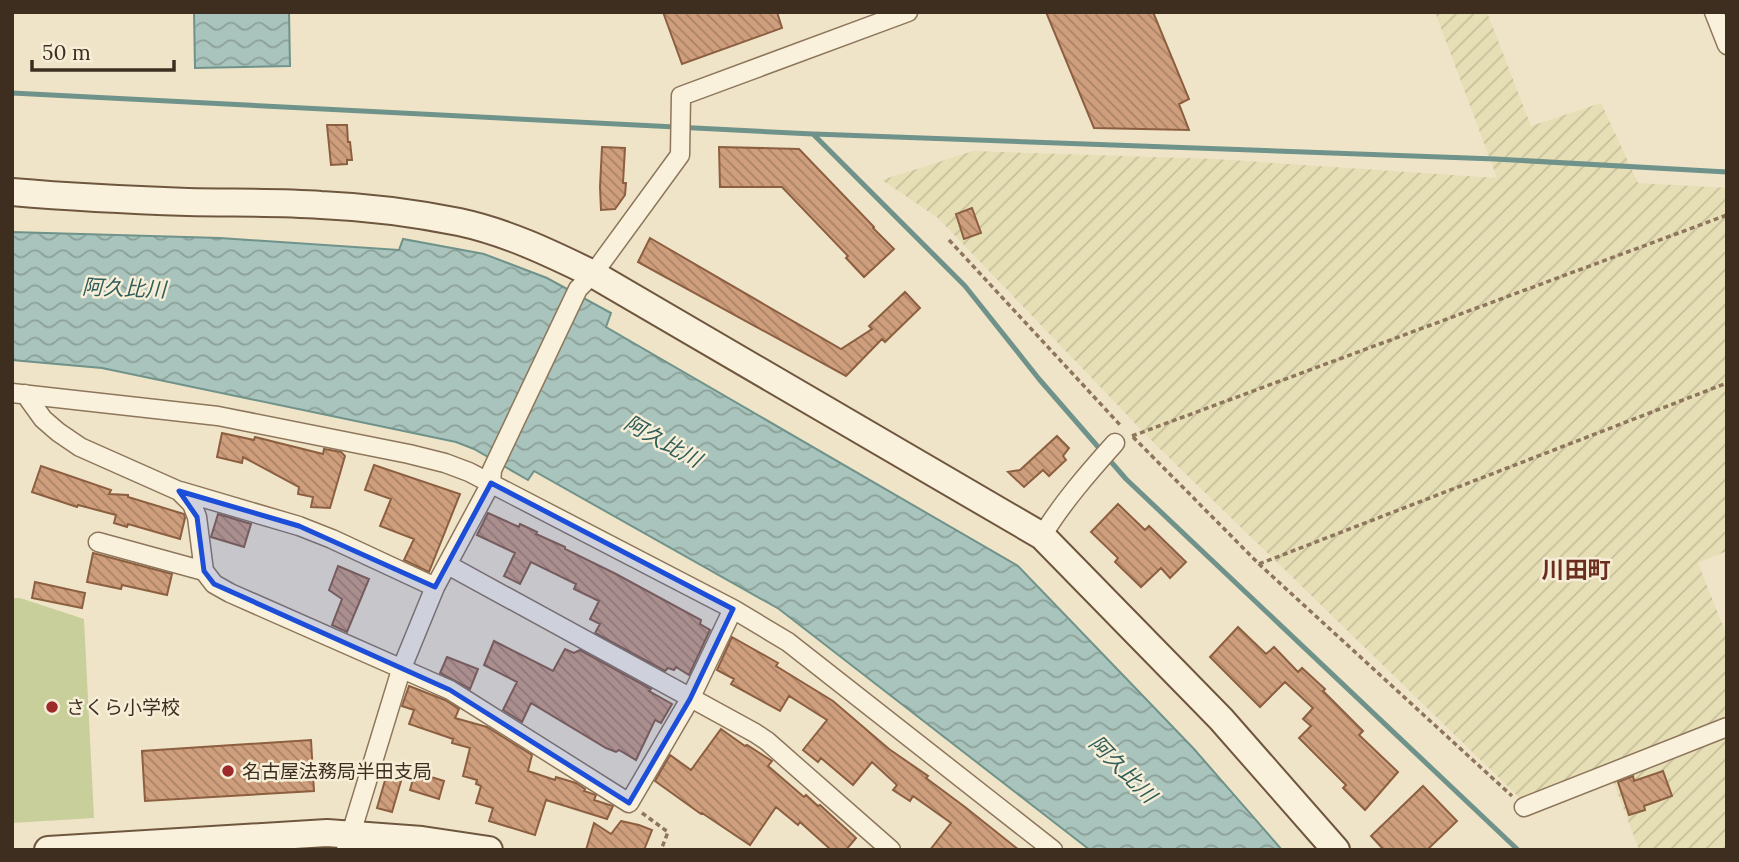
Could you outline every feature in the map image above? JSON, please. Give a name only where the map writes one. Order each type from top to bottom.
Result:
[{"type":"street","points":[[348,842],[401,670],[435,587],[585,282],[680,155],[681,96],[908,12]]},
{"type":"street","points":[[1714,12],[1727,45]]},
{"type":"street","points":[[12,191],[72,197],[322,205],[393,211],[460,222],[535,247],[585,282],[1042,536],[1221,719],[1336,850]]},
{"type":"street","points":[[19,393],[218,416],[410,454],[491,477],[733,609],[788,642],[1053,850]]},
{"type":"street","points":[[19,393],[43,419],[80,447],[179,491],[299,526],[435,587]]},
{"type":"street","points":[[1042,536],[1094,466],[1115,443]]},
{"type":"street","points":[[179,491],[192,504],[197,517],[204,571],[214,584],[450,690],[629,803],[690,699],[733,609]]},
{"type":"street","points":[[98,542],[204,571]]},
{"type":"street","points":[[447,565],[755,733],[891,850]]},
{"type":"street","points":[[1524,807],[1727,727]]},
{"type":"street","points":[[48,850],[327,833],[348,842],[422,840],[489,850]]},
{"type":"street","points":[[862,850],[875,836]]},
{"type":"path","points":[[1133,437],[1727,215]]},
{"type":"path","points":[[949,240],[1126,431],[1259,565],[1524,807]]},
{"type":"path","points":[[1259,565],[1727,383]]},
{"type":"path","points":[[629,803],[668,832],[661,850]]},
{"type":"highlighted area","points":[[491,483],[733,609],[690,699],[629,803],[450,690],[214,584],[204,571],[197,517],[179,491],[299,526],[435,587]]},
{"type":"shaded area","points":[[1435,12],[1487,12],[1531,126],[1601,103],[1638,183],[1727,188],[1727,551],[1698,563],[1727,636],[1727,850],[1639,850],[1608,767],[1523,801],[1157,446],[938,218],[882,180],[973,151],[1215,159],[1497,178]]},
{"type":"green space","name":"さくら小学校","points":[[12,598],[20,598],[84,619],[94,818],[12,823]]},
{"type":"water","points":[[194,12],[289,12],[290,66],[195,68]]},
{"type":"water","name":"阿久比川","points":[[12,232],[220,238],[399,250],[403,239],[484,254],[547,278],[611,313],[606,327],[1018,566],[1194,749],[1282,850],[1090,850],[779,609],[534,471],[528,480],[474,449],[456,442],[102,368],[12,360]]},
{"type":"building","points":[[663,12],[777,12],[782,28],[682,64]]},
{"type":"building","points":[[1046,12],[1153,12],[1189,99],[1179,104],[1189,130],[1094,128]]},
{"type":"building","points":[[327,125],[347,125],[352,160],[347,160],[347,164],[331,165]]},
{"type":"building","points":[[602,147],[625,148],[625,195],[615,209],[601,210]]},
{"type":"building","points":[[719,147],[799,149],[894,249],[864,277],[846,258],[848,256],[782,187],[720,187]]},
{"type":"building","points":[[972,208],[981,233],[964,239],[956,214]]},
{"type":"building","points":[[650,238],[841,349],[872,329],[869,326],[905,292],[920,308],[885,342],[882,339],[846,376],[638,262]]},
{"type":"building","points":[[222,433],[254,440],[255,437],[323,454],[324,449],[341,452],[345,456],[330,508],[311,507],[313,497],[298,494],[299,487],[243,457],[242,463],[217,457]]},
{"type":"building","points":[[1057,436],[1069,448],[1063,456],[1066,460],[1049,476],[1043,470],[1024,487],[1008,472],[1020,470]]},
{"type":"building","points":[[374,465],[460,494],[429,572],[404,560],[414,539],[380,526],[391,499],[365,490]]},
{"type":"building","points":[[41,466],[111,490],[109,494],[128,495],[184,514],[180,539],[128,524],[127,527],[114,523],[116,515],[78,505],[77,507],[32,492]]},
{"type":"building","points":[[1118,504],[1145,530],[1149,526],[1186,562],[1170,578],[1161,568],[1141,587],[1115,562],[1118,558],[1091,532]]},
{"type":"building","points":[[488,513],[537,532],[536,534],[701,620],[700,624],[710,630],[689,675],[676,667],[674,670],[668,668],[665,671],[595,633],[600,624],[590,619],[599,601],[574,589],[576,584],[531,562],[520,584],[504,576],[515,553],[477,535]]},
{"type":"building","points":[[218,514],[251,524],[244,547],[211,537]]},
{"type":"building","points":[[93,553],[172,574],[167,595],[122,585],[121,589],[87,582]]},
{"type":"building","points":[[338,566],[369,579],[347,632],[332,625],[342,599],[329,590]]},
{"type":"building","points":[[35,582],[85,593],[82,608],[32,598]]},
{"type":"building","points":[[1238,627],[1266,654],[1274,647],[1298,672],[1302,668],[1363,731],[1359,735],[1398,772],[1365,810],[1343,788],[1346,785],[1299,738],[1311,726],[1303,719],[1313,708],[1285,682],[1260,707],[1210,657]]},
{"type":"building","points":[[732,637],[778,663],[776,666],[833,701],[889,749],[928,776],[926,778],[1019,850],[930,850],[951,823],[913,796],[910,801],[893,790],[897,785],[872,762],[853,785],[821,758],[818,762],[803,750],[827,720],[789,696],[780,711],[731,684],[734,679],[717,670]]},
{"type":"building","points":[[494,641],[553,671],[565,649],[574,653],[580,650],[651,689],[649,691],[672,704],[661,723],[655,720],[636,760],[619,750],[616,752],[606,748],[531,703],[522,722],[503,710],[517,682],[484,665]]},
{"type":"building","points":[[447,657],[478,669],[470,689],[440,673]]},
{"type":"building","points":[[409,686],[445,700],[459,709],[455,718],[487,727],[532,755],[528,771],[555,780],[556,777],[576,783],[585,789],[584,791],[596,795],[594,800],[613,806],[607,819],[546,800],[535,835],[489,821],[493,808],[476,803],[481,786],[476,784],[477,780],[463,776],[470,748],[452,743],[453,739],[409,724],[414,710],[402,706]]},
{"type":"building","points":[[721,729],[772,761],[768,766],[804,797],[806,795],[820,805],[856,838],[846,850],[830,849],[800,822],[798,825],[776,807],[750,845],[655,781],[670,755],[691,770]]},
{"type":"building","name":"名古屋法務局半田支局","points":[[311,740],[314,791],[145,801],[142,751]]},
{"type":"building","points":[[1663,771],[1672,796],[1644,806],[1645,810],[1629,815],[1618,782],[1633,776],[1634,781]]},
{"type":"building","points":[[415,772],[444,781],[439,799],[410,790]]},
{"type":"building","points":[[386,777],[401,781],[392,812],[377,808]]},
{"type":"building","points":[[1423,786],[1457,821],[1427,850],[1384,850],[1371,836]]},
{"type":"building","points":[[621,821],[652,830],[644,850],[586,850],[594,823],[611,834]]},
{"type":"waterway","points":[[12,93],[813,134],[965,286],[1039,379],[1126,479],[1518,850]]},
{"type":"waterway","points":[[814,134],[1495,159],[1727,172]]},
{"type":"place","name":"さくら小学校","points":[[52,707]]},
{"type":"place","name":"名古屋法務局半田支局","points":[[228,771]]},
{"type":"district","name":"川田町","points":[[1576,569]]}]
